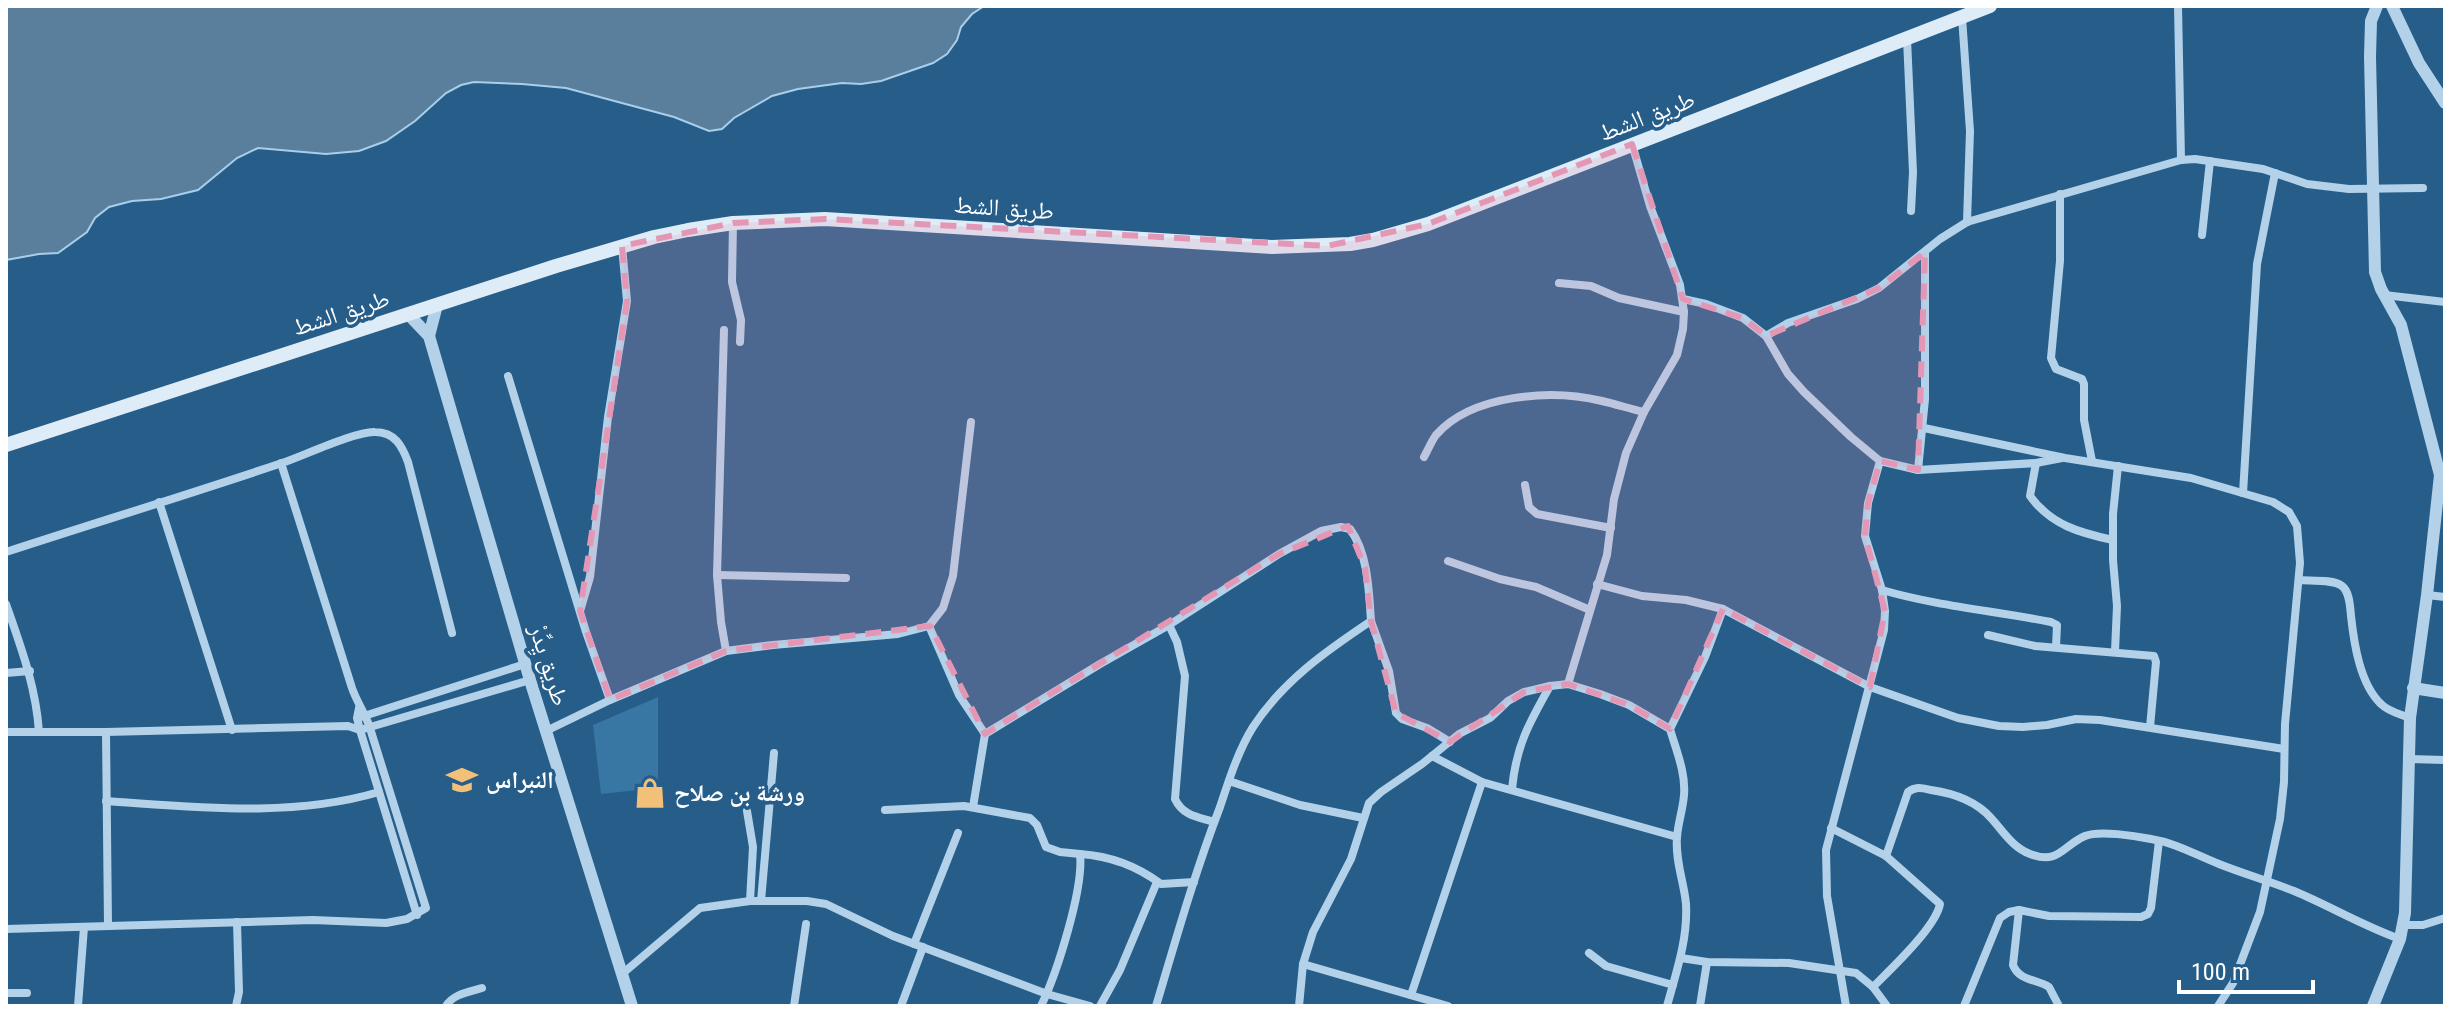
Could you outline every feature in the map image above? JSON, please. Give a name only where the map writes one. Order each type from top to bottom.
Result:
[{"type":"main road","name":"طريق الشط","points":[[6,445],[622,246],[733,223],[825,219],[1272,247],[1327,246],[1373,240],[1428,224],[1990,6]]},
{"type":"street","points":[[2178,6],[2181,160]]},
{"type":"street","points":[[2373,1006],[2402,932],[2410,718],[2442,476],[2401,325],[2375,272],[2371,21],[2377,6]]},
{"type":"street","points":[[2392,6],[2419,63],[2445,103]]},
{"type":"street","points":[[1962,17],[1970,131],[1967,222]]},
{"type":"street","points":[[1907,39],[1913,172],[1911,211]]},
{"type":"street","points":[[1568,684],[1607,555],[1619,475],[1644,412],[1677,355],[1684,312],[1680,285],[1650,206],[1632,144]]},
{"type":"street","points":[[1766,336],[1788,323],[1879,288],[1967,222],[2181,160],[2263,169],[2307,184],[2374,189],[2423,188]]},
{"type":"street","points":[[2202,235],[2210,161]]},
{"type":"street","points":[[2243,493],[2257,264],[2275,173]]},
{"type":"street","points":[[2060,194],[2060,261],[2051,358],[2056,369],[2082,379],[2084,384],[2084,420],[2092,461]]},
{"type":"street","points":[[733,223],[732,282],[741,320],[740,342]]},
{"type":"street","points":[[580,611],[590,577],[608,417],[627,301],[622,246]]},
{"type":"street","points":[[1918,470],[1924,428],[1925,252]]},
{"type":"street","points":[[1559,283],[1591,286],[1619,298],[1684,312]]},
{"type":"street","points":[[2384,295],[2445,302]]},
{"type":"street","points":[[1683,299],[1743,318],[1766,336],[1788,374],[1804,392],[1880,461],[1918,470],[2036,463],[2065,458]]},
{"type":"street","points":[[429,336],[437,305]]},
{"type":"street","name":"طريق يِدِّرْ","points":[[408,314],[429,336],[525,664],[632,1006]]},
{"type":"street","points":[[724,330],[717,575],[726,651]]},
{"type":"street","points":[[508,376],[610,700]]},
{"type":"street","points":[[1424,457],[1432,440],[1444,428],[1482,406],[1504,400],[1533,396],[1569,397],[1599,400],[1644,412]]},
{"type":"street","points":[[546,731],[726,651],[898,634],[929,626],[943,608],[953,576],[971,422]]},
{"type":"street","points":[[1924,428],[2065,458],[2191,478],[2273,502],[2289,512],[2297,526],[2300,563],[2283,794],[2260,912],[2233,983],[2218,1006]]},
{"type":"street","points":[[6,552],[372,431],[389,434],[402,447],[408,462],[452,633]]},
{"type":"street","points":[[1846,1006],[1825,871],[1826,850],[1884,630],[1882,590],[1865,536],[1868,503],[1880,461]]},
{"type":"street","points":[[281,463],[361,714],[379,792],[417,915]]},
{"type":"street","points":[[2036,463],[2030,496],[2039,508],[2066,527],[2113,540]]},
{"type":"street","points":[[2115,651],[2117,606],[2113,540],[2118,466]]},
{"type":"street","points":[[1525,485],[1529,507],[1537,514],[1611,528]]},
{"type":"street","points":[[159,502],[232,730]]},
{"type":"street","points":[[985,734],[1169,625],[1279,554],[1321,531],[1341,527],[1350,529],[1356,537],[1365,568],[1371,621],[1389,671],[1396,713],[1402,719],[1427,728],[1450,742]]},
{"type":"street","points":[[1448,561],[1500,579],[1536,587],[1590,610]]},
{"type":"street","points":[[717,575],[846,578]]},
{"type":"street","points":[[2299,580],[2340,584],[2346,589],[2355,651],[2366,679],[2380,704],[2410,718]]},
{"type":"street","points":[[1597,584],[1642,596],[1686,600],[1723,609],[1870,687],[1958,718],[1999,726],[2047,725],[2076,719],[2150,727],[2284,749]]},
{"type":"street","points":[[1882,590],[1913,599],[2051,622],[2057,625],[2056,647]]},
{"type":"street","points":[[2427,595],[2445,597]]},
{"type":"street","points":[[6,604],[30,671],[39,732]]},
{"type":"street","points":[[1667,1006],[1681,958],[1686,916],[1686,900],[1677,859],[1677,837],[1685,792],[1670,729],[1705,657],[1723,609]]},
{"type":"street","points":[[1156,1006],[1214,822],[1252,729],[1268,707],[1316,657],[1371,621]]},
{"type":"street","points":[[1169,625],[1180,652],[1185,676],[1175,799],[1189,815],[1214,822]]},
{"type":"street","points":[[929,626],[959,695],[985,734],[973,807]]},
{"type":"street","points":[[1988,635],[2035,646],[2154,656],[2150,727]]},
{"type":"street","points":[[348,726],[361,714],[525,664]]},
{"type":"street","points":[[6,673],[30,671]]},
{"type":"street","points":[[6,732],[348,726],[365,729],[530,680]]},
{"type":"street","points":[[1299,1006],[1303,964],[1313,932],[1351,859],[1369,803],[1381,792],[1459,734],[1490,718],[1508,701],[1524,692],[1550,686],[1568,684],[1629,705],[1670,729]]},
{"type":"street","points":[[1512,789],[1517,752],[1550,686]]},
{"type":"street","points":[[2413,688],[2445,693]]},
{"type":"street","points":[[6,929],[313,920],[386,923],[417,915],[427,905],[365,729]]},
{"type":"street","points":[[106,732],[108,926]]},
{"type":"street","points":[[761,901],[774,753]]},
{"type":"street","points":[[1432,756],[1482,782],[1677,837]]},
{"type":"street","points":[[2409,759],[2445,760]]},
{"type":"street","points":[[1229,781],[1300,805],[1363,818]]},
{"type":"street","points":[[1411,995],[1482,782]]},
{"type":"street","points":[[1886,856],[1908,792],[1921,788],[1964,799],[1989,816],[2017,847],[2038,857],[2061,854],[2085,836],[2101,834],[2159,841],[2174,844],[2210,861],[2293,891],[2354,920],[2402,932],[2445,918]]},
{"type":"street","points":[[106,801],[238,809],[328,804],[379,792]]},
{"type":"street","points":[[885,810],[973,807],[1030,818],[1037,825],[1046,847],[1060,852],[1098,855],[1123,863],[1167,886],[1194,882]]},
{"type":"street","points":[[747,811],[753,847],[750,901]]},
{"type":"street","points":[[1831,828],[1886,856],[1940,904],[1939,912],[1914,943],[1873,987]]},
{"type":"street","points":[[901,1006],[958,833]]},
{"type":"street","points":[[1964,1006],[2000,918],[2009,912],[2019,910],[2049,916],[2141,917],[2148,914],[2159,841]]},
{"type":"street","points":[[1041,1006],[1069,925],[1081,876],[1080,854]]},
{"type":"street","points":[[1100,1006],[1120,970],[1157,882]]},
{"type":"street","points":[[622,974],[700,908],[750,901],[807,901],[826,904],[919,945],[1047,994],[1090,1006]]},
{"type":"street","points":[[2019,910],[2013,965],[2020,976],[2049,987],[2059,1006]]},
{"type":"street","points":[[236,1006],[239,992],[237,922]]},
{"type":"street","points":[[794,1006],[806,924]]},
{"type":"street","points":[[78,1006],[84,927]]},
{"type":"street","points":[[1589,953],[1606,966],[1673,985]]},
{"type":"street","points":[[1681,958],[1707,962],[1789,963],[1856,973],[1873,987],[1887,1006]]},
{"type":"street","points":[[1700,1006],[1707,962]]},
{"type":"street","points":[[1303,964],[1448,1006]]},
{"type":"street","points":[[446,1006],[450,999],[482,988]]},
{"type":"street","points":[[6,993],[27,993]]},
{"type":"highlighted area","points":[[1632,144],[1683,299],[1743,318],[1766,336],[1879,288],[1925,252],[1918,470],[1880,461],[1868,503],[1865,536],[1885,611],[1870,687],[1723,609],[1670,729],[1629,705],[1568,684],[1524,692],[1450,742],[1396,713],[1371,621],[1365,568],[1348,526],[1279,554],[985,734],[930,626],[726,651],[610,700],[580,611],[627,301],[622,246],[733,223],[825,219],[1327,246],[1428,224]]},
{"type":"shaded area","points":[[6,6],[984,6],[961,27],[957,40],[947,54],[933,63],[881,81],[798,89],[772,96],[734,118],[722,129],[709,131],[674,117],[566,88],[474,82],[461,85],[446,93],[415,121],[386,141],[359,151],[326,154],[258,148],[237,158],[198,190],[109,207],[95,218],[87,232],[58,253],[6,260]]},
{"type":"shaded area","points":[[658,697],[658,788],[601,794],[593,725]]},
{"type":"place","name":"النبراس","points":[[462,780]]},
{"type":"place","name":"ورشة بن صلاح","points":[[650,793]]}]
